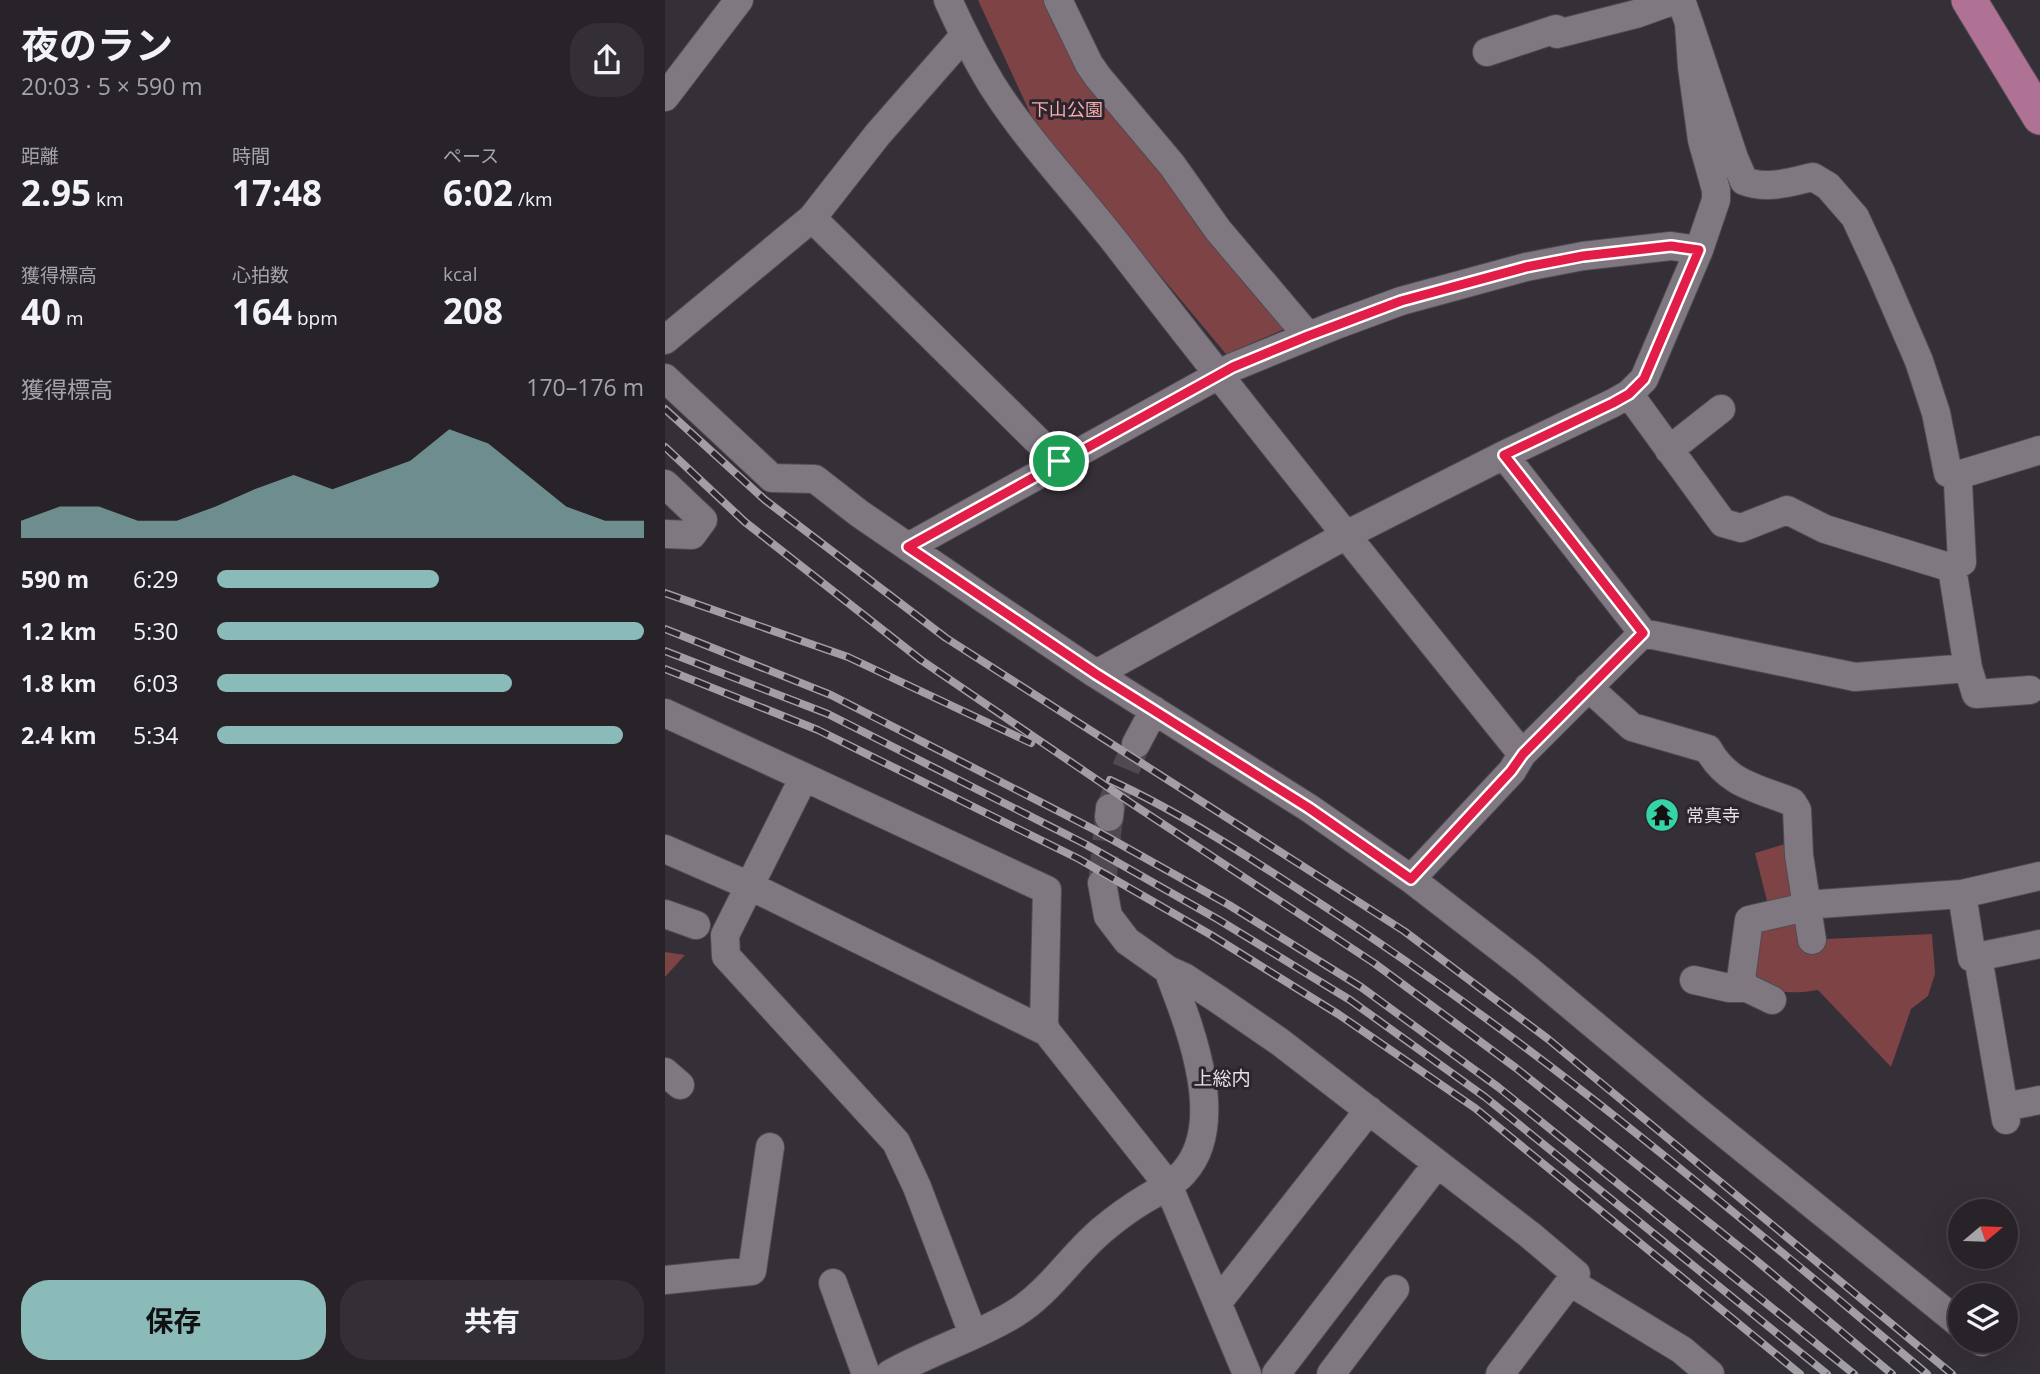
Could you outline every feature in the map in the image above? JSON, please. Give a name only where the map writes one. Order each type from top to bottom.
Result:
[{"type":"main road","points":[[1969,0],[2040,117]]},
{"type":"street","points":[[665,97],[739,0]]},
{"type":"street","points":[[948,0],[964,36],[993,86],[1020,123],[1218,375],[1523,754]]},
{"type":"street","points":[[1058,0],[1098,77],[1172,165],[1218,230],[1308,336]]},
{"type":"street","points":[[1487,52],[1556,29],[1557,34],[1636,14],[1681,8]]},
{"type":"street","points":[[1096,674],[1346,535],[1629,394],[1644,379],[1699,250],[1713,212],[1716,190],[1702,140],[1681,8]]},
{"type":"street","points":[[1681,8],[1744,181],[1756,186],[1771,186],[1814,177],[1828,186],[1855,217],[1919,361],[1936,413],[1948,473],[1955,476],[2040,450]]},
{"type":"street","points":[[665,340],[812,218],[878,134],[964,36]]},
{"type":"street","points":[[812,218],[1059,461]]},
{"type":"street","points":[[908,547],[1238,364],[1401,301],[1526,267],[1583,256],[1671,246],[1699,250]]},
{"type":"street","points":[[665,378],[772,478],[815,479],[860,514],[1096,674],[1309,808],[1411,879],[1526,968],[1948,1314]]},
{"type":"street","points":[[1629,394],[1723,523],[1741,528],[1787,510],[1825,529],[1952,568],[1962,562],[1958,483],[1955,476]]},
{"type":"street","points":[[1669,450],[1721,409]]},
{"type":"street","points":[[1504,455],[1643,633],[1855,677],[1968,668]]},
{"type":"street","points":[[665,484],[703,520],[692,535],[665,534]]},
{"type":"street","points":[[1952,568],[1968,668],[1976,694],[2030,690]]},
{"type":"street","points":[[1411,879],[1511,771],[1523,754],[1643,633]]},
{"type":"street","points":[[1588,687],[1632,727],[1708,749],[1727,776],[1792,802],[1797,810],[1799,855],[1812,940]]},
{"type":"street","points":[[1136,744],[1154,710]]},
{"type":"street","points":[[665,713],[1047,890],[1044,1025],[1168,1185],[1247,1374]]},
{"type":"street","points":[[804,777],[725,935],[726,957],[896,1142],[918,1187],[973,1334]]},
{"type":"street","points":[[665,849],[750,886],[1047,1032]]},
{"type":"street","points":[[1694,980],[1759,994],[1741,979],[1749,920],[1808,906],[1962,894],[2040,876]]},
{"type":"street","points":[[1102,883],[1108,916],[1127,941],[1168,970],[1219,1000],[1369,1110],[1576,1274],[1500,1374]]},
{"type":"street","points":[[1962,894],[1972,958],[2040,944]]},
{"type":"street","points":[[665,914],[696,925]]},
{"type":"street","points":[[1978,957],[2005,1113],[2040,1100]]},
{"type":"street","points":[[906,1370],[1014,1314],[1036,1298],[1101,1230],[1185,1172],[1199,1145],[1203,1117],[1203,1082],[1199,1059],[1168,970]]},
{"type":"street","points":[[1218,1302],[1369,1110]]},
{"type":"street","points":[[665,1280],[752,1271],[770,1147]]},
{"type":"street","points":[[1276,1374],[1437,1164]]},
{"type":"street","points":[[1570,1282],[1682,1350],[1710,1374]]},
{"type":"street","points":[[833,1283],[866,1374]]},
{"type":"street","points":[[1331,1374],[1395,1289]]},
{"type":"green space","name":"下山公園","points":[[978,0],[1044,0],[1057,26],[1287,328],[1226,354],[1037,128]]},
{"type":"green space","points":[[1785,844],[1805,940],[1932,934],[1935,974],[1928,996],[1911,1009],[1891,1067],[1818,990],[1783,991],[1750,980],[1756,929],[1768,905],[1755,853]]},
{"type":"green space","points":[[665,952],[685,955],[665,977]]},
{"type":"tunnel","points":[[1110,808],[1136,744]]},
{"type":"tunnel","points":[[1102,883],[1109,817]]},
{"type":"railway","points":[[665,409],[765,500],[946,638],[1404,931],[1548,1039],[1952,1374]]},
{"type":"railway","points":[[665,447],[745,522],[921,660],[1131,803],[1374,963],[1516,1068],[1751,1256],[1892,1374]]},
{"type":"railway","points":[[665,593],[848,657],[1031,743]]},
{"type":"railway","points":[[665,629],[831,695],[1095,830],[1229,905],[1361,987],[1498,1087],[1854,1374]]},
{"type":"railway","points":[[665,651],[828,714],[1085,844],[1219,920],[1350,1000],[1485,1097],[1827,1374]]},
{"type":"railway","points":[[665,669],[818,730],[1079,859],[1211,935],[1338,1014],[1475,1108],[1800,1374]]},
{"type":"railway","points":[[1110,780],[1168,809],[1251,859],[1333,912],[1488,1020],[1637,1134],[1927,1374]]},
{"type":"place","name":"常真寺","points":[[1662,815]]},
{"type":"district","name":"上総内","points":[[1222,1078]]},
{"type":"route","points":[[1671,246],[1699,250],[1644,379],[1629,394],[1613,403],[1504,455],[1643,633],[1523,754],[1511,771],[1411,879],[1309,808],[1096,674],[908,547],[1059,461],[1233,367],[1401,301],[1526,267],[1583,256],[1671,246]]}]
